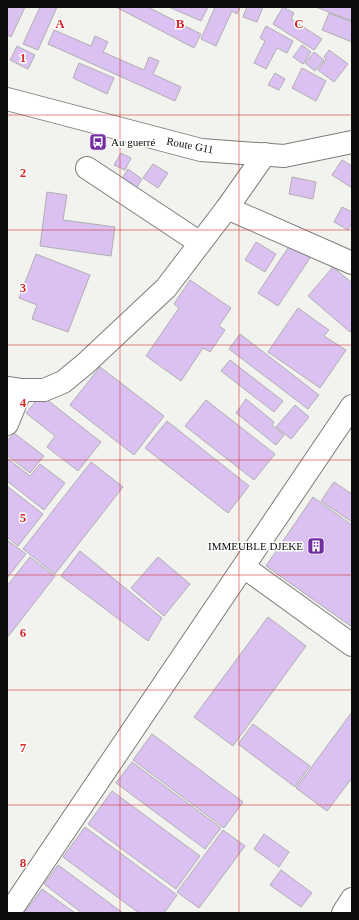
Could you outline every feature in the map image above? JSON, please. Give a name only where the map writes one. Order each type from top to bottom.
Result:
[{"type":"street","name":"Route G11","points":[[7,99],[200,150],[284,156],[352,142]]},
{"type":"street","points":[[7,424],[14,389],[44,390],[63,382],[85,364],[166,288],[227,208],[265,154]]},
{"type":"street","points":[[87,168],[200,243]]},
{"type":"street","points":[[227,208],[352,263]]},
{"type":"street","points":[[9,913],[352,406]]},
{"type":"street","points":[[244,567],[352,645]]},
{"type":"street","points":[[342,913],[352,899]]},
{"type":"building","points":[[7,7],[25,7],[11,37],[7,35]]},
{"type":"building","points":[[40,7],[57,7],[38,50],[23,44]]},
{"type":"building","points":[[116,7],[148,7],[201,34],[194,48]]},
{"type":"building","points":[[169,7],[208,7],[201,21]]},
{"type":"building","points":[[215,7],[240,7],[237,14],[232,11],[216,46],[201,39]]},
{"type":"building","points":[[247,7],[263,7],[257,22],[243,17]]},
{"type":"building","points":[[283,7],[294,13],[291,19],[322,39],[314,50],[273,24]]},
{"type":"building","points":[[316,7],[352,7],[352,21],[329,12]]},
{"type":"building","points":[[329,13],[352,22],[352,42],[322,30]]},
{"type":"building","points":[[266,26],[293,41],[287,53],[277,48],[266,69],[254,63],[265,41],[260,38]]},
{"type":"building","points":[[54,30],[91,46],[95,36],[108,42],[103,52],[144,70],[149,57],[159,61],[153,74],[181,87],[175,101],[48,44]]},
{"type":"building","points":[[302,45],[311,52],[303,64],[293,57]]},
{"type":"building","points":[[17,46],[35,55],[28,69],[10,60]]},
{"type":"building","points":[[329,50],[348,64],[334,82],[318,70],[326,59],[324,57]]},
{"type":"building","points":[[314,52],[324,60],[315,71],[305,63]]},
{"type":"building","points":[[79,63],[114,78],[107,94],[73,78]]},
{"type":"building","points":[[302,68],[326,81],[316,101],[292,88]]},
{"type":"building","points":[[275,73],[285,79],[279,90],[268,85]]},
{"type":"building","points":[[121,153],[131,158],[125,170],[114,165]]},
{"type":"building","points":[[342,160],[352,166],[352,188],[332,175]]},
{"type":"building","points":[[153,164],[168,173],[158,188],[143,178]]},
{"type":"building","points":[[128,169],[142,179],[135,190],[121,180]]},
{"type":"building","points":[[292,177],[316,182],[313,199],[289,194]]},
{"type":"building","points":[[47,192],[67,195],[63,220],[115,227],[111,256],[40,246]]},
{"type":"building","points":[[342,207],[352,212],[352,223],[348,230],[334,222]]},
{"type":"building","points":[[294,239],[314,252],[278,306],[258,293]]},
{"type":"building","points":[[256,242],[276,254],[265,272],[245,260]]},
{"type":"building","points":[[36,254],[90,275],[68,332],[32,319],[37,305],[19,298]]},
{"type":"building","points":[[333,267],[352,283],[352,330],[350,332],[308,296]]},
{"type":"building","points":[[190,280],[231,308],[219,326],[225,330],[210,352],[203,348],[181,381],[146,356],[179,308],[174,304]]},
{"type":"building","points":[[298,308],[329,330],[324,336],[346,350],[320,388],[268,352]]},
{"type":"building","points":[[240,334],[319,395],[308,409],[229,349]]},
{"type":"building","points":[[230,360],[283,401],[274,412],[221,371]]},
{"type":"building","points":[[100,367],[164,416],[134,455],[70,405]]},
{"type":"building","points":[[41,395],[101,442],[78,471],[47,447],[55,436],[26,413]]},
{"type":"building","points":[[246,399],[274,422],[272,425],[284,435],[276,445],[236,413]]},
{"type":"building","points":[[206,400],[275,454],[254,480],[185,426]]},
{"type":"building","points":[[295,405],[309,417],[291,439],[276,427]]},
{"type":"building","points":[[167,421],[249,486],[228,513],[145,448]]},
{"type":"building","points":[[14,433],[44,456],[30,473],[7,455],[7,442]]},
{"type":"building","points":[[7,458],[30,476],[40,464],[65,483],[44,510],[7,481]]},
{"type":"building","points":[[91,462],[123,487],[55,574],[23,549]]},
{"type":"building","points":[[334,482],[352,494],[352,522],[321,501]]},
{"type":"building","points":[[7,486],[43,514],[18,546],[7,537]]},
{"type":"building","name":"IMMEUBLE DJEKE","points":[[313,497],[352,525],[352,627],[266,566]]},
{"type":"building","points":[[7,540],[26,554],[7,578]]},
{"type":"building","points":[[80,551],[162,618],[148,641],[61,576]]},
{"type":"building","points":[[30,557],[55,576],[7,638],[7,586]]},
{"type":"building","points":[[158,557],[190,584],[164,616],[131,588]]},
{"type":"building","points":[[268,617],[306,646],[233,746],[194,717]]},
{"type":"building","points":[[352,712],[352,778],[327,811],[296,788]]},
{"type":"building","points":[[253,724],[310,766],[295,787],[238,744]]},
{"type":"building","points":[[152,734],[243,802],[224,828],[133,760]]},
{"type":"building","points":[[132,762],[221,828],[205,849],[116,783]]},
{"type":"building","points":[[112,791],[200,856],[176,889],[88,824]]},
{"type":"building","points":[[85,827],[177,895],[164,913],[139,913],[63,857]]},
{"type":"building","points":[[223,830],[245,846],[199,908],[177,892]]},
{"type":"building","points":[[264,834],[289,852],[279,867],[254,849]]},
{"type":"building","points":[[58,865],[123,913],[82,913],[44,884]]},
{"type":"building","points":[[281,870],[312,893],[301,907],[270,885]]},
{"type":"building","points":[[42,889],[75,913],[24,913]]},
{"type":"place","name":"Au guerré","points":[[98,142]]},
{"type":"place","name":"IMMEUBLE DJEKE","points":[[316,546]]}]
